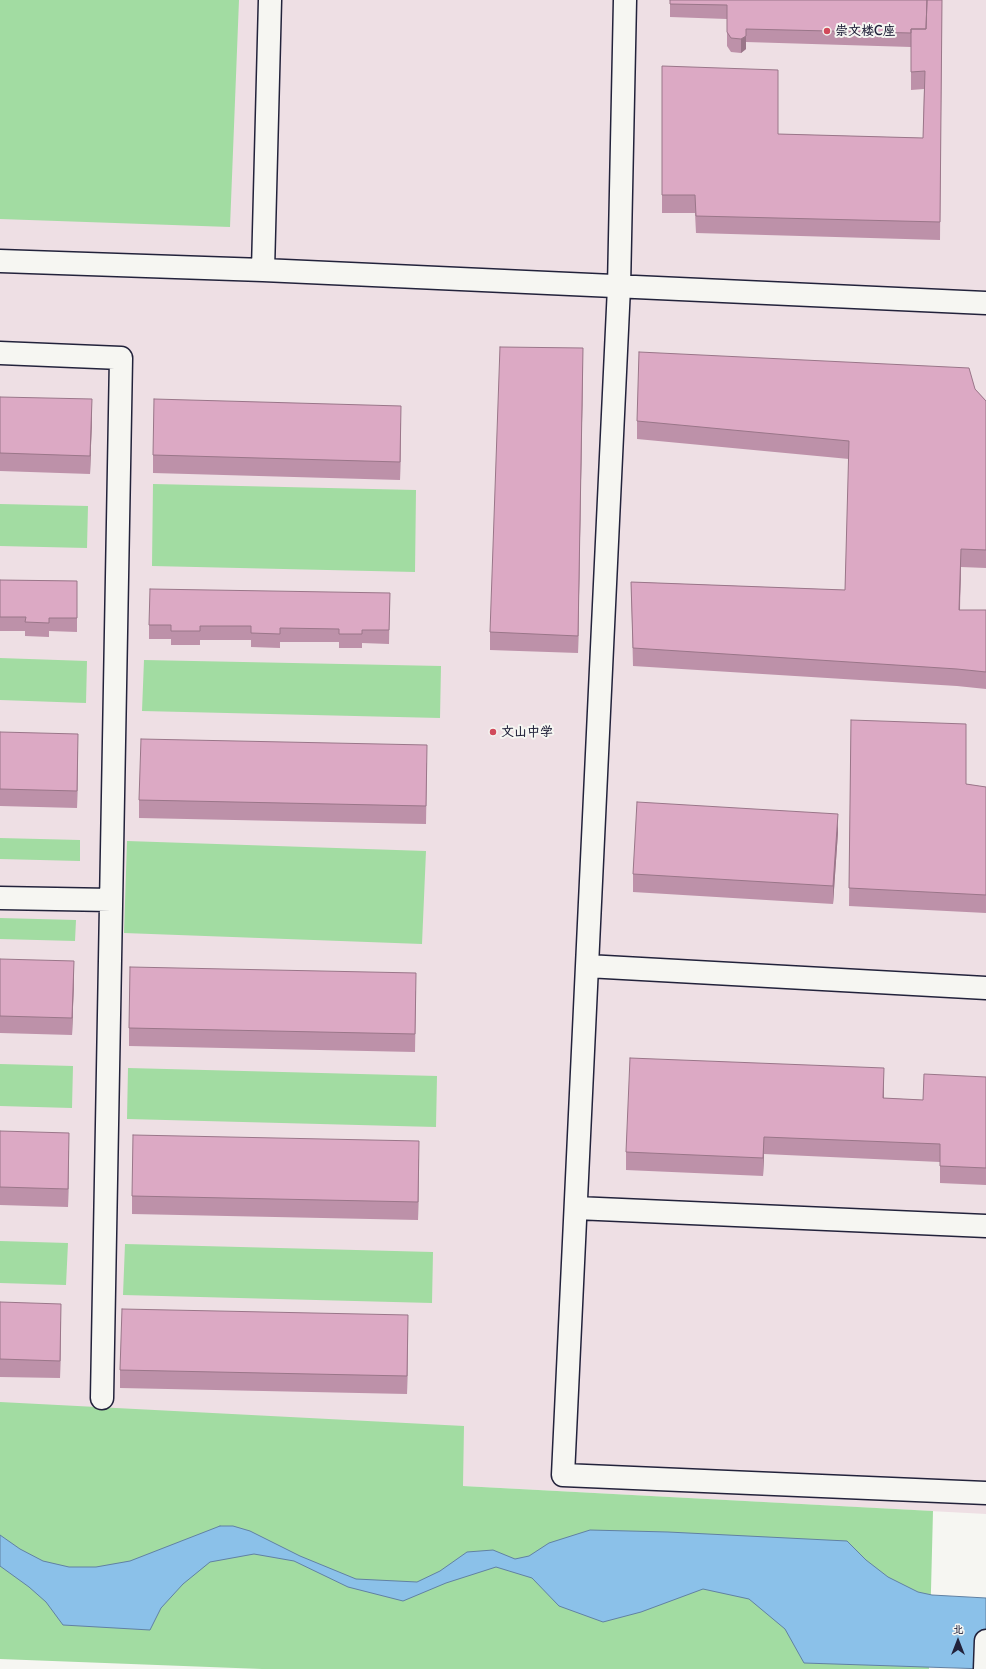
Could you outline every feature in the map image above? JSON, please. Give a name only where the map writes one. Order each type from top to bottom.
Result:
[{"type":"lane","points":[[263,270],[270,0]]},
{"type":"lane","points":[[625,0],[619,287],[563,1475],[986,1493]]},
{"type":"lane","points":[[0,261],[263,270],[986,303]]},
{"type":"lane","points":[[0,353],[121,358],[102,1398]]},
{"type":"lane","points":[[0,898],[111,900]]},
{"type":"lane","points":[[587,966],[986,988]]},
{"type":"lane","points":[[576,1208],[986,1226]]},
{"type":"lane","points":[[985,1669],[986,1641]]},
{"type":"shaded area","name":"文山中学","points":[[0,0],[986,0],[986,1514],[463,1486],[0,1465]]},
{"type":"green space","points":[[0,0],[239,0],[230,227],[0,219]]},
{"type":"green space","points":[[153,484],[416,490],[415,572],[152,566]]},
{"type":"green space","points":[[0,504],[88,506],[87,548],[0,546]]},
{"type":"green space","points":[[0,658],[87,661],[86,703],[0,700]]},
{"type":"green space","points":[[144,660],[441,666],[440,718],[142,711]]},
{"type":"green space","points":[[0,838],[80,840],[80,861],[0,859]]},
{"type":"green space","points":[[127,841],[426,851],[422,944],[124,933]]},
{"type":"green space","points":[[0,918],[76,920],[75,941],[0,939]]},
{"type":"green space","points":[[0,1064],[73,1066],[72,1108],[0,1106]]},
{"type":"green space","points":[[128,1068],[437,1076],[436,1127],[127,1119]]},
{"type":"green space","points":[[0,1241],[68,1243],[66,1285],[0,1283]]},
{"type":"green space","points":[[125,1244],[433,1252],[432,1303],[123,1295]]},
{"type":"green space","points":[[0,1402],[464,1426],[463,1486],[933,1511],[929,1669],[262,1669],[0,1659]]},
{"type":"water","points":[[220,1526],[233,1526],[250,1531],[300,1556],[356,1579],[417,1582],[440,1571],[467,1552],[493,1550],[515,1559],[529,1556],[549,1543],[590,1530],[668,1532],[847,1541],[866,1560],[888,1577],[918,1592],[932,1595],[986,1598],[986,1669],[804,1663],[785,1629],[749,1599],[703,1589],[641,1612],[603,1622],[559,1606],[532,1578],[496,1567],[446,1583],[403,1601],[348,1587],[294,1561],[254,1554],[210,1562],[183,1584],[161,1608],[150,1630],[63,1625],[46,1602],[29,1587],[0,1566],[0,1535],[20,1549],[43,1561],[69,1567],[96,1567],[130,1561]]},
{"type":"building","name":"崇文楼C座","points":[[670,0],[927,0],[926,29],[911,29],[911,33],[746,29],[746,36],[741,39],[731,38],[727,32],[727,5],[670,4]]},
{"type":"building","points":[[927,0],[942,0],[940,222],[696,216],[695,195],[662,195],[662,66],[778,70],[778,134],[923,138],[925,71],[911,72],[911,29],[926,29]]},
{"type":"building","points":[[500,347],[583,348],[578,636],[490,632]]},
{"type":"building","points":[[639,352],[969,368],[975,389],[986,401],[986,550],[961,549],[959,610],[986,610],[986,672],[633,648],[631,582],[845,590],[849,441],[637,421]]},
{"type":"building","points":[[0,397],[92,399],[90,456],[0,453]]},
{"type":"building","points":[[154,399],[401,406],[400,462],[153,455]]},
{"type":"building","points":[[0,580],[77,581],[77,618],[49,618],[49,623],[25,622],[26,617],[0,617]]},
{"type":"building","points":[[150,589],[390,593],[389,630],[362,630],[362,634],[339,634],[339,629],[280,628],[280,634],[251,633],[251,626],[200,626],[200,631],[171,631],[171,625],[149,625]]},
{"type":"building","points":[[851,720],[966,724],[966,784],[986,787],[986,895],[849,888]]},
{"type":"building","points":[[0,732],[78,734],[77,791],[0,789]]},
{"type":"building","points":[[141,739],[427,745],[426,806],[139,800]]},
{"type":"building","points":[[637,802],[838,814],[833,886],[633,874]]},
{"type":"building","points":[[0,959],[74,961],[72,1018],[0,1016]]},
{"type":"building","points":[[130,967],[416,973],[415,1034],[129,1028]]},
{"type":"building","points":[[630,1058],[884,1068],[883,1098],[923,1100],[924,1074],[986,1077],[986,1168],[940,1166],[940,1144],[764,1137],[763,1158],[626,1152]]},
{"type":"building","points":[[0,1131],[69,1133],[68,1189],[0,1187]]},
{"type":"building","points":[[133,1135],[419,1141],[418,1202],[132,1196]]},
{"type":"building","points":[[0,1302],[61,1304],[60,1361],[0,1359]]},
{"type":"building","points":[[122,1309],[408,1315],[407,1376],[120,1370]]},
{"type":"place","name":"崇文楼C座","points":[[827,31]]},
{"type":"place","name":"文山中学","points":[[493,732]]}]
